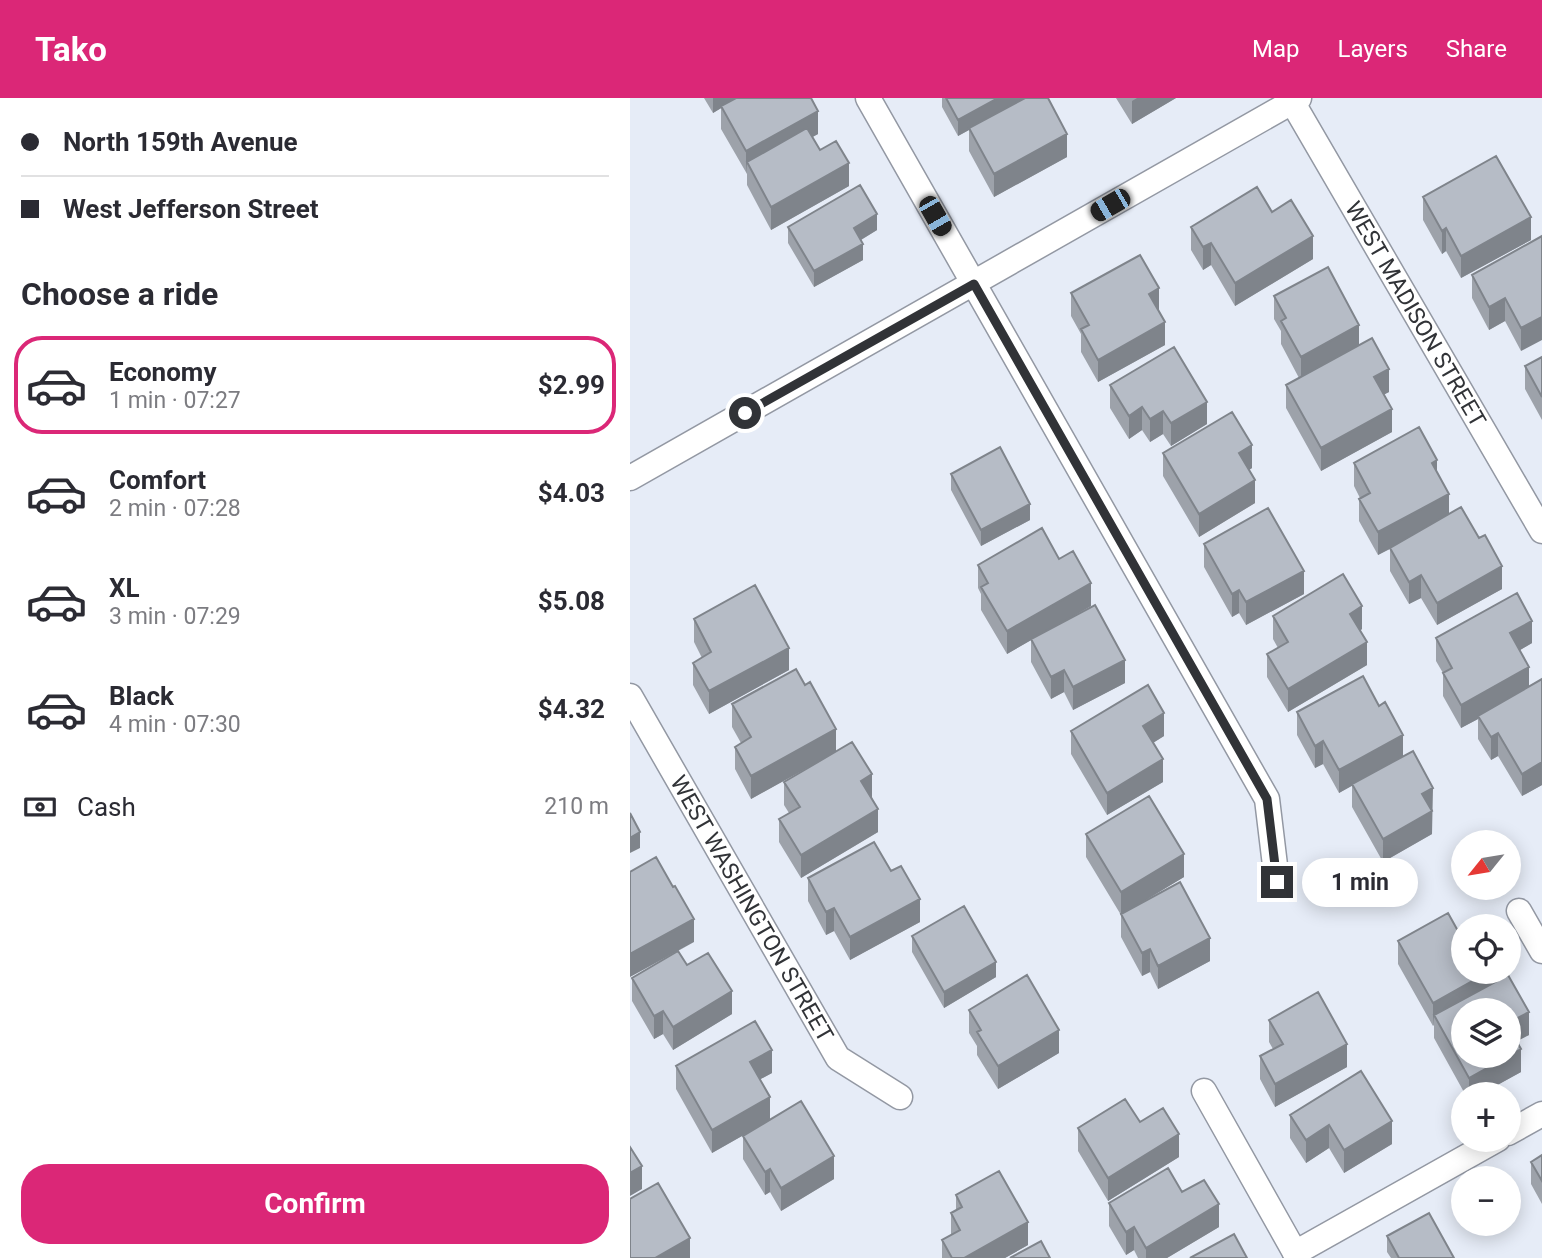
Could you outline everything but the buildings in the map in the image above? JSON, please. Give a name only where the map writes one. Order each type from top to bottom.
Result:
[{"type":"street","points":[[868,98],[1267,799],[1277,882]]},
{"type":"street","points":[[630,478],[1294,99]]},
{"type":"street","name":"WEST MADISON STREET","points":[[1294,99],[1542,531]]},
{"type":"street","name":"WEST WASHINGTON STREET","points":[[630,696],[838,1058],[900,1097]]},
{"type":"street","points":[[1519,911],[1542,951]]},
{"type":"street","points":[[1204,1091],[1297,1256],[1476,1152]]},
{"type":"street","points":[[1521,1126],[1542,1115]]},
{"type":"route","points":[[745,413],[974,284],[1267,799],[1277,882]]}]
